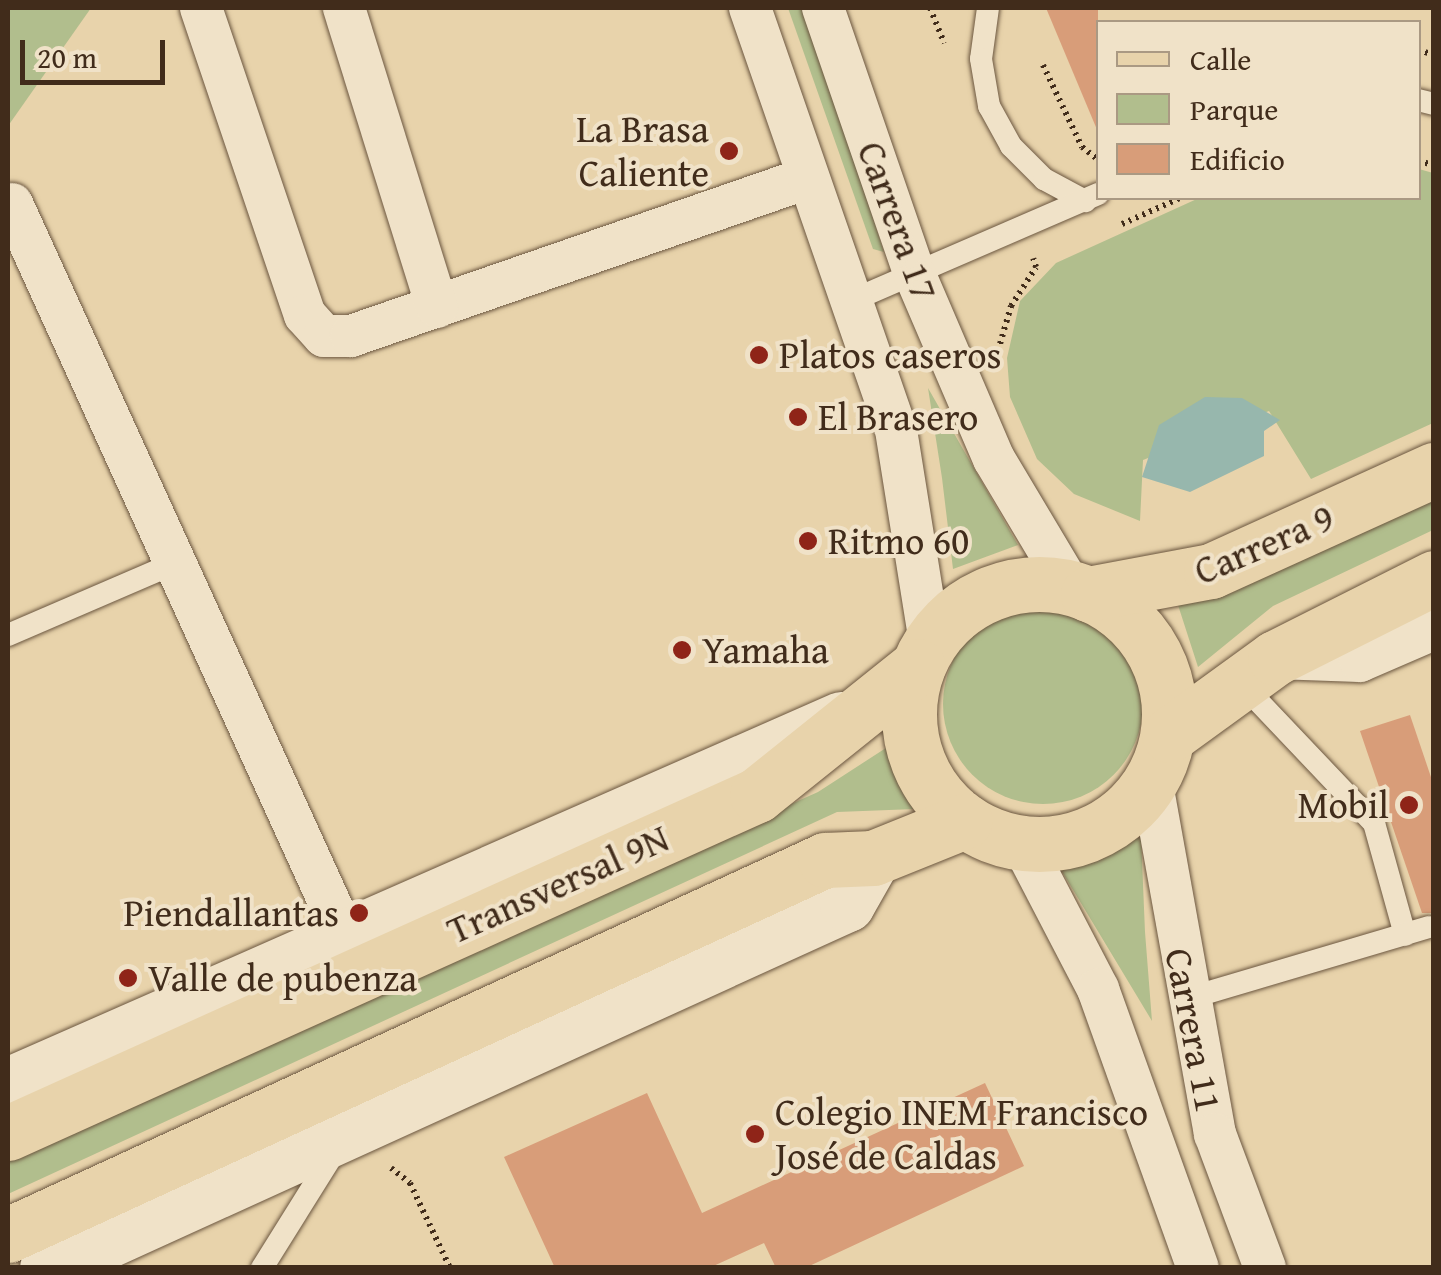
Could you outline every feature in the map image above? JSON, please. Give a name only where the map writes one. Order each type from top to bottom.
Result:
[{"type":"main road","name":"Carrera 9","points":[[1080,591],[1210,571],[1434,470]]},
{"type":"main road","points":[[1160,759],[1164,683],[1143,636],[1080,591],[997,590],[948,616],[924,652],[910,723],[916,754],[928,782],[965,821],[1021,841],[1081,842],[1121,819],[1160,759],[1258,670],[1434,578]]},
{"type":"main road","name":"Transversal 9N","points":[[8,1133],[352,952],[757,796],[924,652]]},
{"type":"main road","points":[[8,1236],[825,860],[873,858],[965,821]]},
{"type":"main road","points":[[47,1268],[847,904],[873,858]]},
{"type":"main road","points":[[8,1084],[352,952]]},
{"type":"street","points":[[201,8],[313,327],[338,339],[808,178]]},
{"type":"street","points":[[344,8],[437,308]]},
{"type":"street","points":[[750,8],[896,430],[924,652]]},
{"type":"street","name":"Carrera 17","points":[[823,8],[915,276],[994,459],[1080,591]]},
{"type":"street","points":[[12,204],[352,952]]},
{"type":"street","points":[[1258,670],[1360,661],[1434,629]]},
{"type":"street","name":"Carrera 11","points":[[1160,759],[1186,999],[1214,1134],[1265,1268]]},
{"type":"street","points":[[1021,841],[1098,988],[1198,1268]]},
{"type":"lane","points":[[988,8],[981,59],[989,106],[1011,146],[1044,179],[1092,198]]},
{"type":"lane","points":[[854,300],[1092,198]]},
{"type":"lane","points":[[8,636],[175,563]]},
{"type":"lane","points":[[1258,670],[1383,823],[1405,935]]},
{"type":"lane","points":[[1186,999],[1429,927]]},
{"type":"lane","points":[[262,1268],[347,1133]]},
{"type":"path","points":[[930,8],[952,63]]},
{"type":"path","points":[[1043,66],[1082,147],[1096,158]]},
{"type":"path","points":[[996,362],[1012,306],[1036,268],[1020,229]]},
{"type":"green space","points":[[8,8],[91,8],[8,126]]},
{"type":"green space","points":[[788,8],[805,8],[884,252],[873,249]]},
{"type":"green space","points":[[1421,170],[1433,173],[1433,423],[1311,479],[1269,411],[1143,460],[1140,521],[1074,494],[1037,459],[1010,397],[1007,358],[1020,301],[1056,263],[1195,200],[1421,200]]},
{"type":"green space","points":[[928,388],[1018,545],[953,569],[942,478]]},
{"type":"green space","points":[[1433,489],[1433,530],[1273,606],[1198,667],[1178,605]]},
{"type":"green space","points":[[1043,604],[1081,612],[1113,634],[1135,666],[1143,704],[1135,742],[1113,774],[1081,796],[1043,804],[1005,796],[973,774],[951,742],[943,704],[951,666],[973,634],[1005,612]]},
{"type":"green space","points":[[889,746],[915,809],[837,812],[8,1194],[8,1155],[818,792]]},
{"type":"green space","points":[[1141,836],[1152,1021],[1061,870],[1107,857]]},
{"type":"water","points":[[1205,397],[1242,398],[1280,420],[1264,431],[1264,456],[1190,492],[1142,477],[1159,425]]},
{"type":"building","points":[[1046,8],[1098,8],[1096,127]]},
{"type":"building","name":"Mobil","points":[[1410,715],[1434,786],[1434,913],[1422,913],[1360,731]]},
{"type":"building","points":[[985,1083],[1024,1166],[805,1268],[776,1268],[764,1243],[709,1268],[555,1268],[504,1157],[647,1093],[702,1213]]},
{"type":"place","name":"La Brasa Caliente","points":[[729,151]]},
{"type":"place","name":"Platos caseros","points":[[759,355]]},
{"type":"place","name":"El Brasero","points":[[798,417]]},
{"type":"place","name":"Ritmo 60","points":[[808,541]]},
{"type":"place","name":"Yamaha","points":[[682,650]]},
{"type":"place","name":"Mobil","points":[[1409,805]]},
{"type":"place","name":"Piendallantas","points":[[359,913]]},
{"type":"place","name":"Valle de pubenza","points":[[128,978]]},
{"type":"place","name":"Colegio INEM Francisco José de Caldas","points":[[755,1134]]}]
